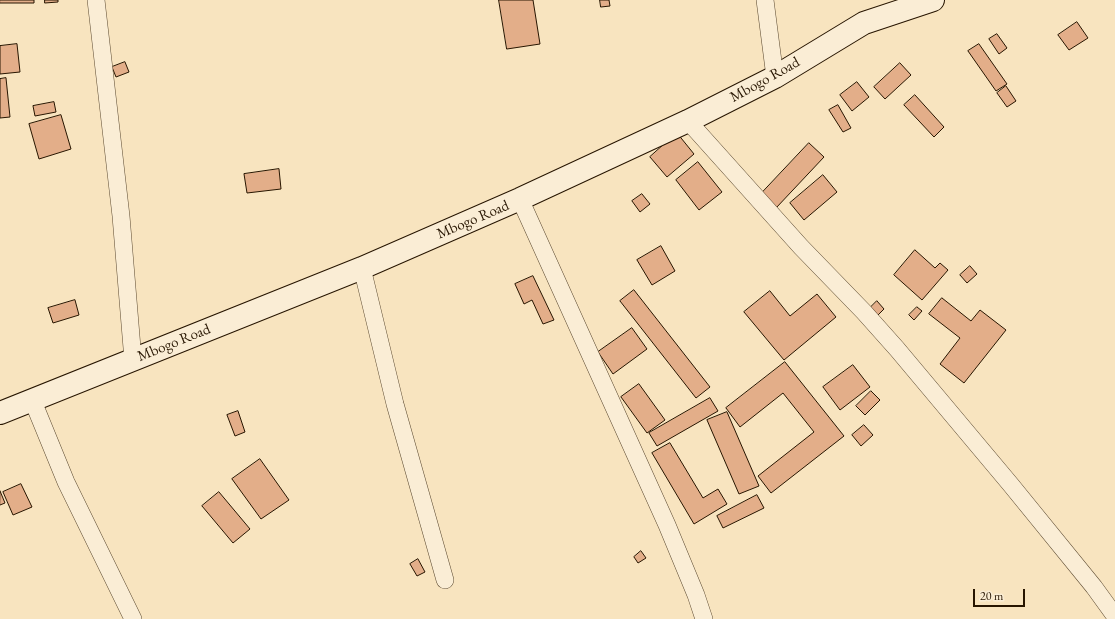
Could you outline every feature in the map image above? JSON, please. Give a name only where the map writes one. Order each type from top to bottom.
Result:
[{"type":"main road","name":"Mbogo Road","points":[[0,413],[362,268],[520,199],[688,121],[775,77],[864,23],[933,0]]},
{"type":"street","points":[[96,0],[121,216],[133,360]]},
{"type":"street","points":[[765,0],[775,77]]},
{"type":"street","points":[[688,121],[897,349],[1094,587],[1115,616]]},
{"type":"street","points":[[520,199],[667,525],[696,595],[704,619]]},
{"type":"street","points":[[362,268],[395,404],[445,580]]},
{"type":"street","points":[[32,399],[66,482],[133,619]]},
{"type":"building","points":[[0,0],[34,0],[34,3],[0,3]]},
{"type":"building","points":[[45,0],[58,0],[58,2],[45,3]]},
{"type":"building","points":[[499,0],[533,0],[540,44],[507,49]]},
{"type":"building","points":[[600,0],[609,0],[610,6],[601,7]]},
{"type":"building","points":[[1077,22],[1088,38],[1069,50],[1058,35]]},
{"type":"building","points":[[997,34],[1007,48],[999,54],[989,39]]},
{"type":"building","points":[[17,44],[20,72],[0,74],[0,46]]},
{"type":"building","points":[[979,44],[1007,84],[996,91],[968,51]]},
{"type":"building","points":[[125,62],[129,72],[116,77],[112,67]]},
{"type":"building","points":[[900,63],[911,75],[885,99],[874,87]]},
{"type":"building","points":[[6,78],[10,117],[0,118],[0,79]]},
{"type":"building","points":[[857,82],[869,97],[852,111],[840,95]]},
{"type":"building","points":[[1006,86],[1016,101],[1007,107],[997,93]]},
{"type":"building","points":[[915,95],[944,127],[934,137],[904,105]]},
{"type":"building","points":[[54,102],[56,112],[35,116],[33,106]]},
{"type":"building","points":[[838,105],[851,128],[843,132],[829,110]]},
{"type":"building","points":[[61,115],[71,149],[39,159],[29,124]]},
{"type":"building","points":[[677,133],[694,154],[667,177],[650,157]]},
{"type":"building","points":[[809,143],[824,157],[776,208],[761,194]]},
{"type":"building","points":[[698,162],[722,192],[699,210],[676,180]]},
{"type":"building","points":[[279,169],[281,189],[247,193],[244,174]]},
{"type":"building","points":[[823,175],[837,192],[804,220],[790,203]]},
{"type":"building","points":[[642,194],[650,204],[640,212],[632,201]]},
{"type":"building","points":[[661,246],[675,271],[652,285],[637,260]]},
{"type":"building","points":[[915,250],[935,268],[940,263],[948,270],[922,300],[894,275]]},
{"type":"building","points":[[970,266],[977,274],[967,283],[960,275]]},
{"type":"building","points":[[533,276],[554,320],[543,324],[532,300],[524,304],[515,284]]},
{"type":"building","points":[[634,290],[710,387],[696,398],[620,301]]},
{"type":"building","points":[[770,291],[790,316],[817,294],[836,317],[784,360],[744,312]]},
{"type":"building","points":[[942,298],[971,321],[980,310],[1006,330],[964,383],[940,364],[960,338],[929,314]]},
{"type":"building","points":[[75,300],[79,315],[53,323],[48,308]]},
{"type":"building","points":[[877,301],[884,309],[876,317],[869,309]]},
{"type":"building","points":[[917,307],[922,311],[914,320],[909,315]]},
{"type":"building","points":[[632,328],[647,349],[613,374],[598,352]]},
{"type":"building","points":[[785,362],[844,436],[771,493],[758,476],[814,432],[783,393],[740,427],[726,408]]},
{"type":"building","points":[[853,365],[870,387],[840,410],[823,387]]},
{"type":"building","points":[[639,384],[665,420],[647,433],[621,397]]},
{"type":"building","points":[[871,391],[880,400],[865,415],[856,406]]},
{"type":"building","points":[[710,398],[718,411],[657,446],[649,433]]},
{"type":"building","points":[[238,411],[245,432],[235,436],[227,415]]},
{"type":"building","points":[[727,412],[759,486],[739,494],[707,420]]},
{"type":"building","points":[[864,425],[873,435],[861,446],[852,435]]},
{"type":"building","points":[[670,443],[703,498],[718,489],[727,504],[694,524],[652,453]]},
{"type":"building","points":[[260,459],[289,500],[261,519],[232,479]]},
{"type":"building","points":[[21,484],[32,507],[13,515],[3,492]]},
{"type":"building","points":[[0,491],[5,503],[0,505]]},
{"type":"building","points":[[219,492],[250,529],[233,543],[202,506]]},
{"type":"building","points":[[757,495],[764,508],[723,528],[717,516]]},
{"type":"building","points":[[641,551],[646,558],[638,563],[634,557]]},
{"type":"building","points":[[418,559],[425,572],[417,576],[410,564]]}]
